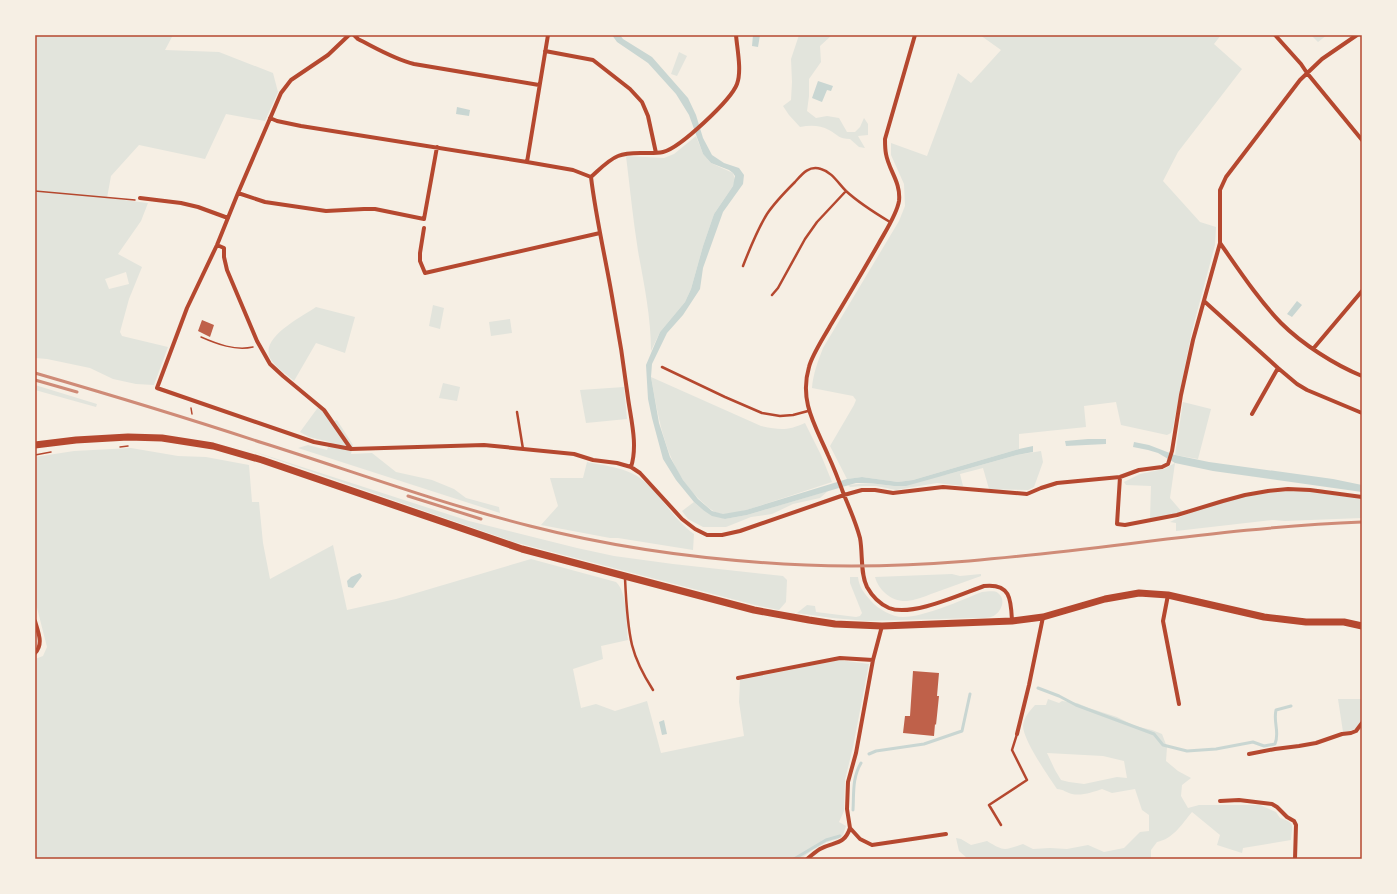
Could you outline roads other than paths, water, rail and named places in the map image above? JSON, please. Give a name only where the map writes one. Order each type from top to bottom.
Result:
[{"type":"main road","points":[[35,445],[76,440],[128,437],[162,438],[213,446],[262,460],[522,550],[754,610],[786,617],[835,624],[882,626],[1012,621],[1043,616],[1125,594],[1153,593],[1168,595],[1264,617],[1306,622],[1344,622],[1362,626]]},
{"type":"street","points":[[349,35],[328,55],[291,80],[281,93],[218,245],[188,308],[157,388],[314,442],[351,449],[484,445],[574,454],[593,460],[617,463],[631,467],[640,473],[682,519],[695,529],[707,535],[722,535],[740,531],[862,490],[875,490],[893,493],[943,487],[1027,494],[1041,488],[1057,484],[1120,477],[1139,470],[1162,467],[1169,462],[1188,361],[1220,243],[1220,190],[1226,176],[1307,73],[1322,59],[1357,35]]},
{"type":"street","points":[[354,35],[358,39],[404,62],[539,85]]},
{"type":"street","points":[[527,162],[548,35]]},
{"type":"street","points":[[591,177],[618,155],[656,153],[673,148],[701,125],[731,96],[738,83],[739,66],[736,35]]},
{"type":"street","points":[[915,35],[885,139],[886,155],[898,186],[898,202],[890,222],[809,366],[805,390],[808,411],[854,518],[860,539],[864,578],[867,586],[878,601],[890,608],[914,610],[984,586],[993,585],[1004,589],[1009,596],[1011,602],[1012,621]]},
{"type":"street","points":[[1275,35],[1301,64],[1362,140]]},
{"type":"street","points":[[545,51],[593,60],[630,89],[642,102],[648,116],[656,153]]},
{"type":"street","points":[[270,118],[276,121],[295,125],[573,170],[591,177]]},
{"type":"street","points":[[238,194],[265,202],[326,211],[375,209],[424,219],[437,147]]},
{"type":"street","points":[[591,177],[626,379],[634,442],[633,461],[631,467]]},
{"type":"street","points":[[140,198],[198,206],[228,218]]},
{"type":"street","points":[[424,228],[420,261],[425,273],[600,234]]},
{"type":"street","points":[[1220,243],[1258,296],[1282,323],[1313,349],[1349,371],[1362,376]]},
{"type":"street","points":[[218,245],[224,248],[224,257],[227,270],[258,345],[270,364],[324,410],[351,449]]},
{"type":"street","points":[[1313,349],[1362,291]]},
{"type":"street","points":[[1204,300],[1297,384],[1307,390],[1362,413]]},
{"type":"street","points":[[1252,414],[1278,368]]},
{"type":"street","points":[[1120,477],[1117,524],[1125,525],[1172,517],[1245,495],[1268,491],[1288,489],[1310,490],[1362,497]]},
{"type":"street","points":[[1168,595],[1163,621],[1179,704]]},
{"type":"street","points":[[1017,734],[1043,616]]},
{"type":"street","points":[[35,621],[40,643],[38,650],[35,653]]},
{"type":"street","points":[[807,859],[820,849],[842,841],[847,837],[850,828],[847,809],[848,782],[856,753],[873,660],[882,626]]},
{"type":"street","points":[[738,678],[840,658],[873,660]]},
{"type":"street","points":[[1249,754],[1299,746],[1342,734],[1351,733],[1356,731],[1362,723]]},
{"type":"street","points":[[1220,801],[1256,801],[1272,804],[1277,807],[1287,817],[1294,821],[1296,825],[1295,859]]},
{"type":"street","points":[[850,828],[860,839],[872,845],[946,834]]},
{"type":"lane","points":[[743,266],[757,231],[767,213],[807,170],[814,168],[830,173],[846,191],[890,222]]},
{"type":"lane","points":[[772,295],[778,288],[805,238],[817,222],[846,191]]},
{"type":"lane","points":[[662,367],[725,397],[762,412],[780,416],[793,415],[808,411]]},
{"type":"lane","points":[[517,412],[523,448]]},
{"type":"lane","points":[[625,577],[626,601],[632,646],[643,674],[653,690]]},
{"type":"lane","points":[[1001,825],[989,805],[1027,780],[1012,750],[1017,734]]},
{"type":"waterway","points":[[1038,688],[1059,696],[1076,705],[1154,734],[1163,745],[1187,751],[1216,749],[1253,742],[1264,746],[1275,744],[1277,735],[1275,719],[1276,710],[1291,706]]},
{"type":"waterway","points":[[869,754],[876,751],[924,744],[962,731],[970,694]]},
{"type":"waterway","points":[[853,810],[856,774],[861,763]]},
{"type":"waterway","points":[[794,859],[826,840],[840,836]]},
{"type":"railway","points":[[35,373],[178,416],[429,497],[496,517],[598,541],[667,553],[702,557],[806,565],[876,566],[946,563],[1015,557],[1292,526],[1362,522]]},
{"type":"railway","points":[[35,380],[77,392]]},
{"type":"railway","points":[[408,496],[481,519]]}]
